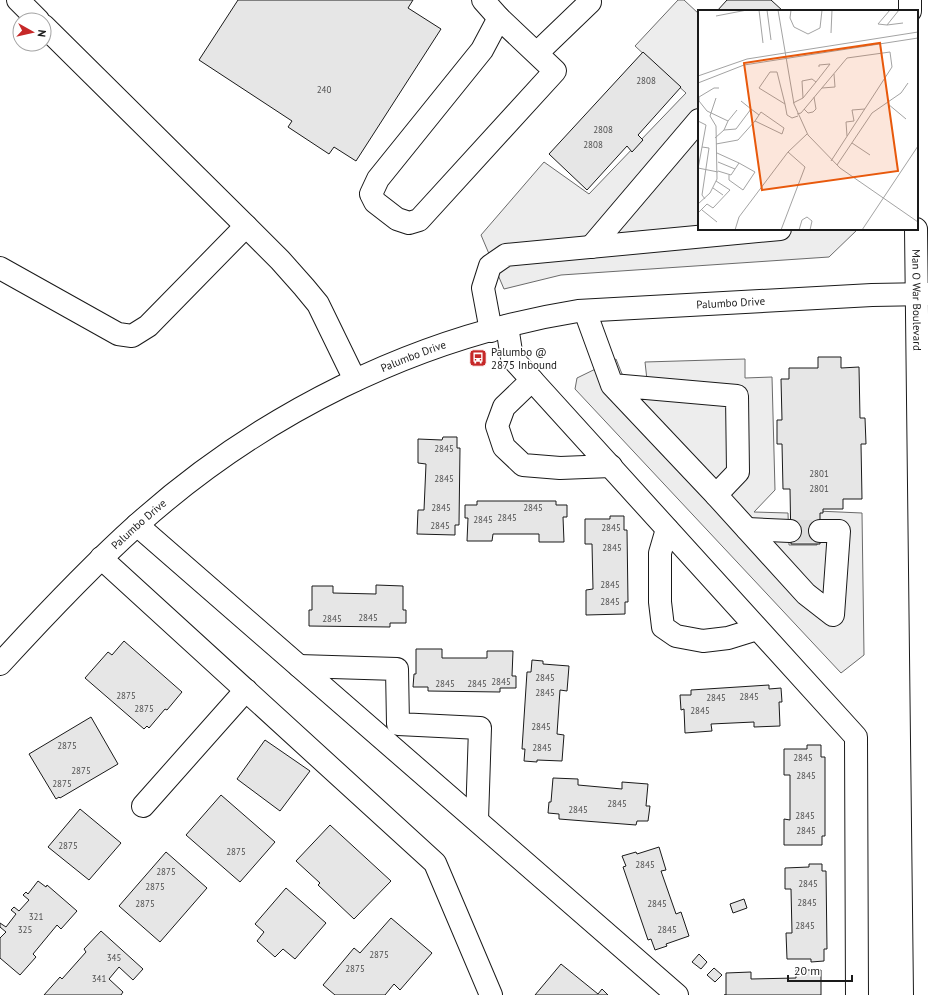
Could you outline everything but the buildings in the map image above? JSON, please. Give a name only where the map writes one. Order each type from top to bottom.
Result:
[{"type":"street","points":[[18,0],[30,12]]},
{"type":"street","points":[[483,0],[499,18],[555,71],[419,220],[409,223],[397,219],[375,202],[371,194],[378,179],[482,50],[499,18]]},
{"type":"street","points":[[537,53],[590,1]]},
{"type":"street","points":[[52,34],[280,260],[318,304],[355,380]]},
{"type":"street","points":[[591,247],[698,121]]},
{"type":"street","points":[[0,268],[118,334],[132,336],[148,326],[246,226]]},
{"type":"street","points":[[770,230],[506,255],[490,266],[483,288],[512,358],[856,737],[857,995]]},
{"type":"street","name":"Man O War Boulevard","points":[[916,230],[922,294],[925,995]]},
{"type":"street","name":"Palumbo Drive","points":[[0,664],[43,616],[101,558],[137,525],[188,483],[265,429],[305,405],[402,359],[499,328],[546,316],[585,311],[872,295],[922,294]]},
{"type":"street","points":[[585,311],[612,385],[748,529],[806,594],[834,615],[829,531]]},
{"type":"street","points":[[532,380],[504,407],[497,426],[504,447],[523,465],[560,468],[610,466]]},
{"type":"street","points":[[612,385],[737,396],[738,472],[716,495]]},
{"type":"street","points":[[137,525],[299,666],[391,732],[477,820],[677,995]]},
{"type":"street","points":[[667,529],[660,553],[660,602],[663,627],[676,636],[702,641],[728,638],[757,628]]},
{"type":"street","points":[[748,529],[790,531]]},
{"type":"street","points":[[101,558],[435,862],[483,993]]},
{"type":"street","points":[[299,666],[397,669],[391,732]]},
{"type":"street","points":[[143,806],[246,690]]},
{"type":"street","points":[[391,732],[480,728],[477,820]]},
{"type":"shaded area","points":[[678,0],[684,0],[698,13],[698,230],[857,230],[829,257],[561,275],[504,289],[481,235],[544,162],[589,194],[686,93],[635,46]]},
{"type":"shaded area","points":[[616,359],[622,374],[637,381],[647,380],[645,362],[745,359],[745,378],[772,377],[775,490],[754,512],[788,513],[789,545],[817,545],[817,511],[862,513],[864,655],[841,673],[575,389],[577,378]]},
{"type":"tunnel","points":[[790,531],[820,531]]},
{"type":"place","name":"Palumbo @ 2875 Inbound","points":[[478,358]]}]
